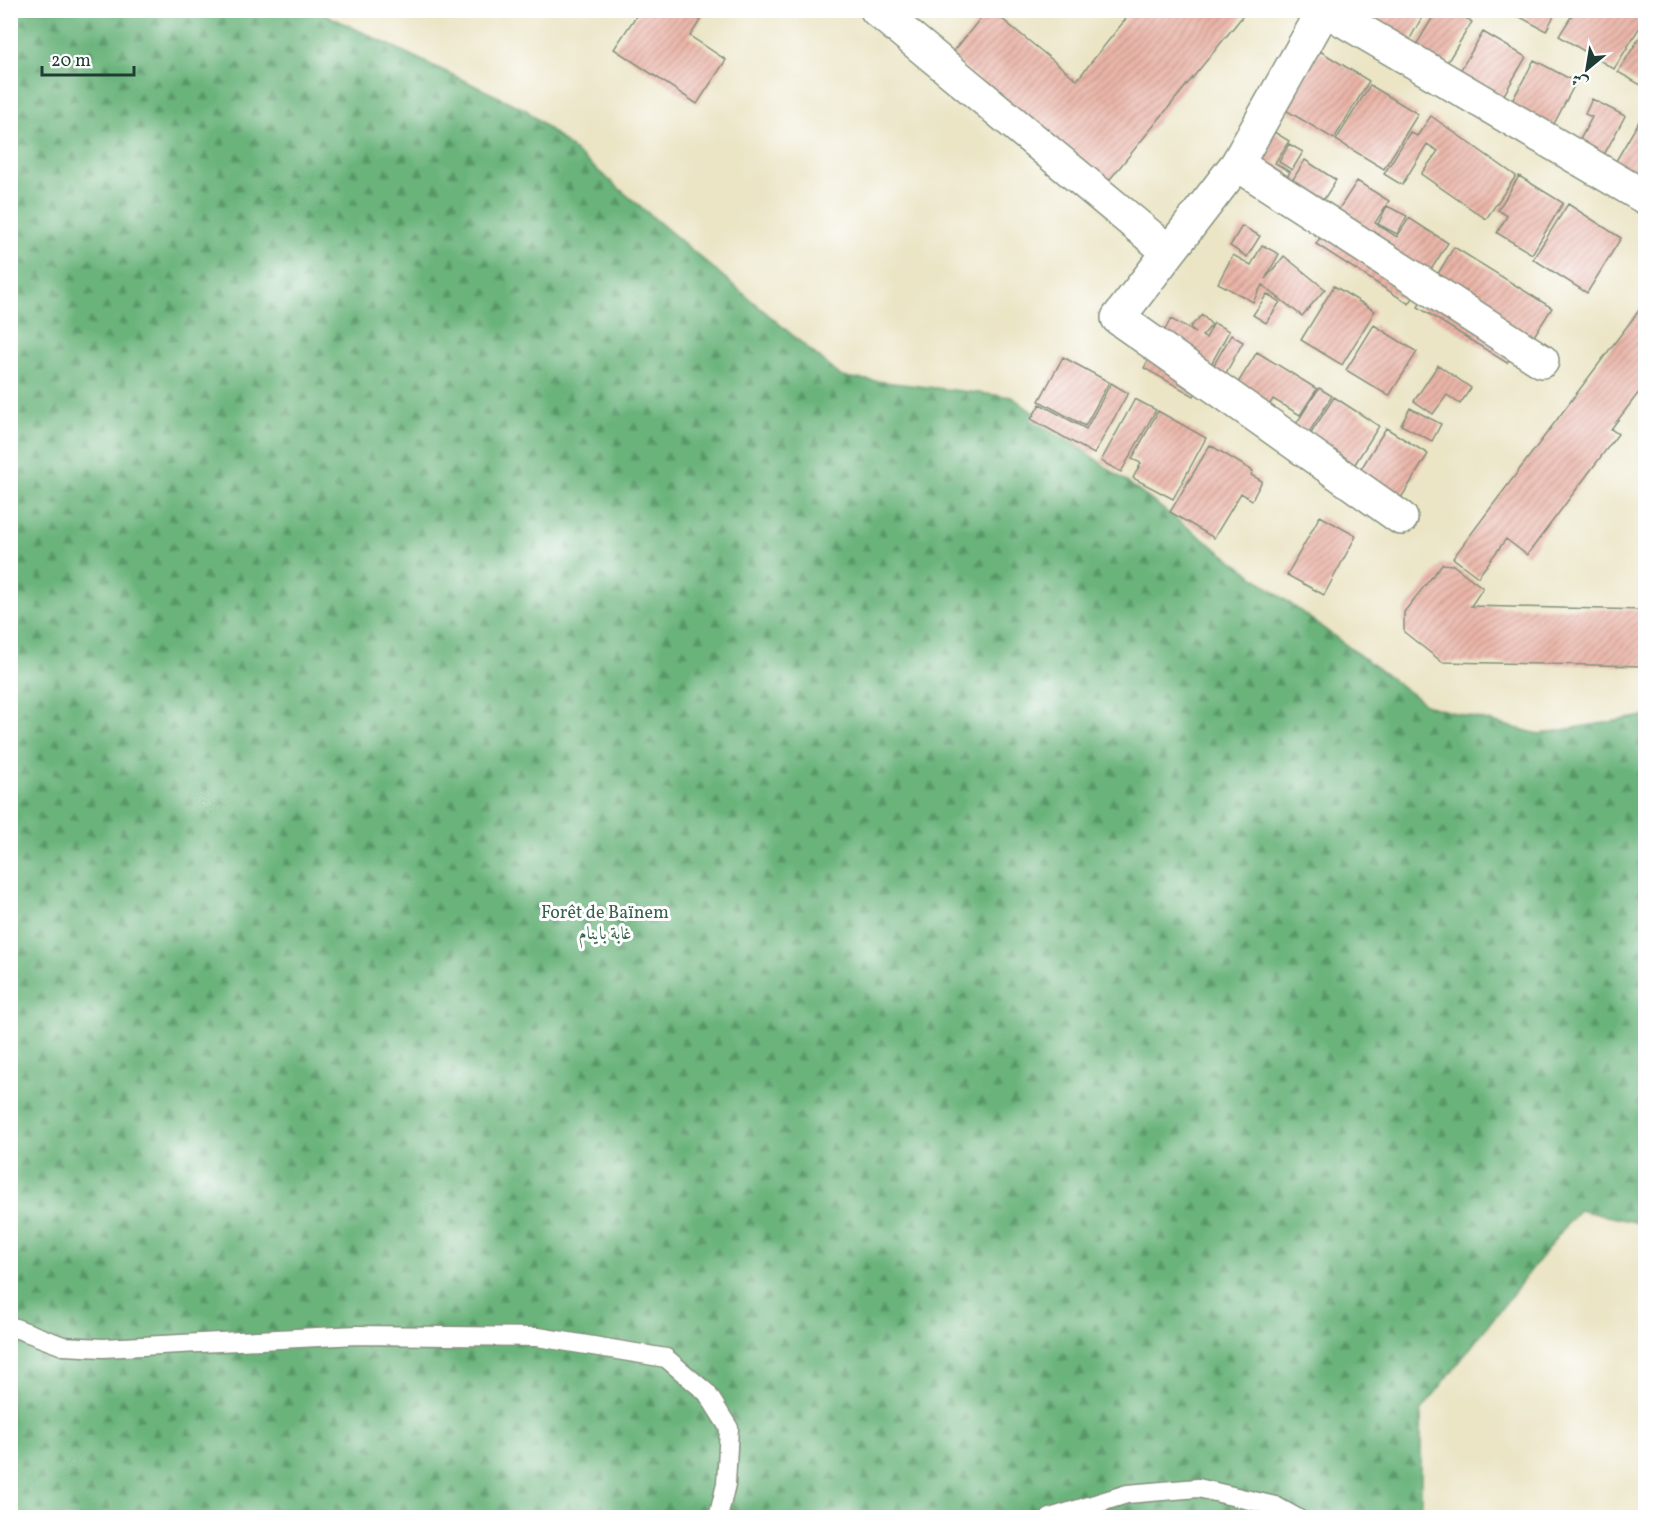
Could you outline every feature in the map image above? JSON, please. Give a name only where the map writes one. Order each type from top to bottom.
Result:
[{"type":"street","points":[[877,10],[1169,252]]},
{"type":"street","points":[[1401,518],[1118,318],[1237,164],[1325,10],[1646,198]]},
{"type":"street","points":[[1237,164],[1542,361]]},
{"type":"lane","points":[[10,1326],[63,1346],[103,1348],[357,1335],[538,1337],[666,1358],[707,1393],[729,1428],[726,1484],[718,1518]]},
{"type":"lane","points":[[1050,1518],[1127,1494],[1198,1488],[1275,1506],[1297,1518]]},
{"type":"green space","name":"Forêt de Baïnem غابة باينام","points":[[10,11],[318,11],[526,110],[842,377],[1012,397],[1428,706],[1539,734],[1645,716],[1645,1224],[1578,1210],[1421,1411],[1421,1517],[11,1517]]},
{"type":"building","points":[[640,10],[707,10],[690,36],[726,60],[697,104],[614,49]]},
{"type":"building","points":[[987,10],[991,10],[1077,80],[1133,10],[1234,10],[1242,17],[1107,183],[950,56]]},
{"type":"building","points":[[1361,10],[1426,10],[1407,44],[1358,17]]},
{"type":"building","points":[[1437,10],[1453,10],[1472,22],[1437,79],[1407,60]]},
{"type":"building","points":[[1507,10],[1557,10],[1546,31]]},
{"type":"building","points":[[1571,10],[1638,10],[1646,17],[1614,69],[1559,36],[1574,12]]},
{"type":"building","points":[[1646,27],[1646,88],[1618,72]]},
{"type":"building","points":[[1483,32],[1526,57],[1494,112],[1451,86]]},
{"type":"building","points":[[1320,51],[1369,81],[1334,139],[1284,109]]},
{"type":"building","points":[[1534,60],[1576,82],[1546,139],[1504,116]]},
{"type":"building","points":[[1370,85],[1418,114],[1384,169],[1336,140]]},
{"type":"building","points":[[1592,99],[1625,116],[1599,164],[1574,151],[1592,117],[1585,114]]},
{"type":"building","points":[[1431,116],[1516,176],[1486,219],[1421,174],[1438,151],[1427,144],[1402,185],[1384,174],[1410,132],[1417,136]]},
{"type":"building","points":[[1641,118],[1646,120],[1646,200],[1606,178]]},
{"type":"building","points":[[1258,122],[1289,141],[1275,163],[1290,172],[1272,202],[1226,174]]},
{"type":"building","points":[[1289,144],[1303,152],[1292,170],[1279,162]]},
{"type":"building","points":[[1305,160],[1336,180],[1321,204],[1290,184]]},
{"type":"building","points":[[1519,176],[1563,203],[1532,254],[1497,233],[1507,216],[1498,210]]},
{"type":"building","points":[[1357,181],[1389,201],[1375,223],[1397,237],[1409,218],[1448,243],[1409,304],[1316,244]]},
{"type":"building","points":[[1568,204],[1621,238],[1587,293],[1533,259]]},
{"type":"building","points":[[1387,206],[1407,216],[1397,234],[1378,224]]},
{"type":"building","points":[[1242,226],[1260,236],[1247,257],[1230,246]]},
{"type":"building","points":[[1262,245],[1279,254],[1265,279],[1284,256],[1325,289],[1302,316],[1262,285],[1253,302],[1218,283],[1233,255],[1251,265]]},
{"type":"building","points":[[1454,247],[1552,308],[1527,347],[1520,342],[1507,363],[1418,307]]},
{"type":"building","points":[[1334,286],[1375,311],[1342,365],[1301,340]]},
{"type":"building","points":[[1267,294],[1280,302],[1266,323],[1253,315]]},
{"type":"building","points":[[1646,301],[1646,383],[1611,429],[1618,434],[1527,555],[1506,539],[1478,577],[1453,558]]},
{"type":"building","points":[[1202,315],[1212,325],[1202,336],[1206,338],[1214,323],[1229,331],[1194,396],[1144,368],[1171,319],[1196,333],[1190,327]]},
{"type":"building","points":[[1374,325],[1417,352],[1389,396],[1346,370]]},
{"type":"building","points":[[1231,335],[1243,342],[1216,391],[1203,384]]},
{"type":"building","points":[[1257,352],[1317,389],[1300,415],[1273,399],[1258,423],[1226,402]]},
{"type":"building","points":[[1063,357],[1109,382],[1085,426],[1039,401]]},
{"type":"building","points":[[1438,365],[1471,388],[1460,404],[1447,395],[1433,414],[1414,401]]},
{"type":"building","points":[[1111,383],[1128,393],[1094,454],[1031,419],[1040,404],[1086,429]]},
{"type":"building","points":[[1319,388],[1332,396],[1300,447],[1287,438]]},
{"type":"building","points":[[1334,397],[1379,426],[1348,475],[1303,446]]},
{"type":"building","points":[[1135,399],[1156,410],[1121,472],[1101,461]]},
{"type":"building","points":[[1410,408],[1441,424],[1432,441],[1401,425]]},
{"type":"building","points":[[1158,411],[1206,438],[1173,499],[1133,478],[1141,463],[1132,459]]},
{"type":"building","points":[[1386,428],[1428,454],[1398,503],[1356,477]]},
{"type":"building","points":[[1210,445],[1253,471],[1251,475],[1262,481],[1252,500],[1241,493],[1214,538],[1170,512]]},
{"type":"building","points":[[1320,516],[1356,536],[1324,595],[1287,575]]},
{"type":"building","points":[[1442,564],[1453,565],[1483,588],[1471,606],[1646,610],[1646,666],[1442,662],[1404,632],[1404,612]]}]
